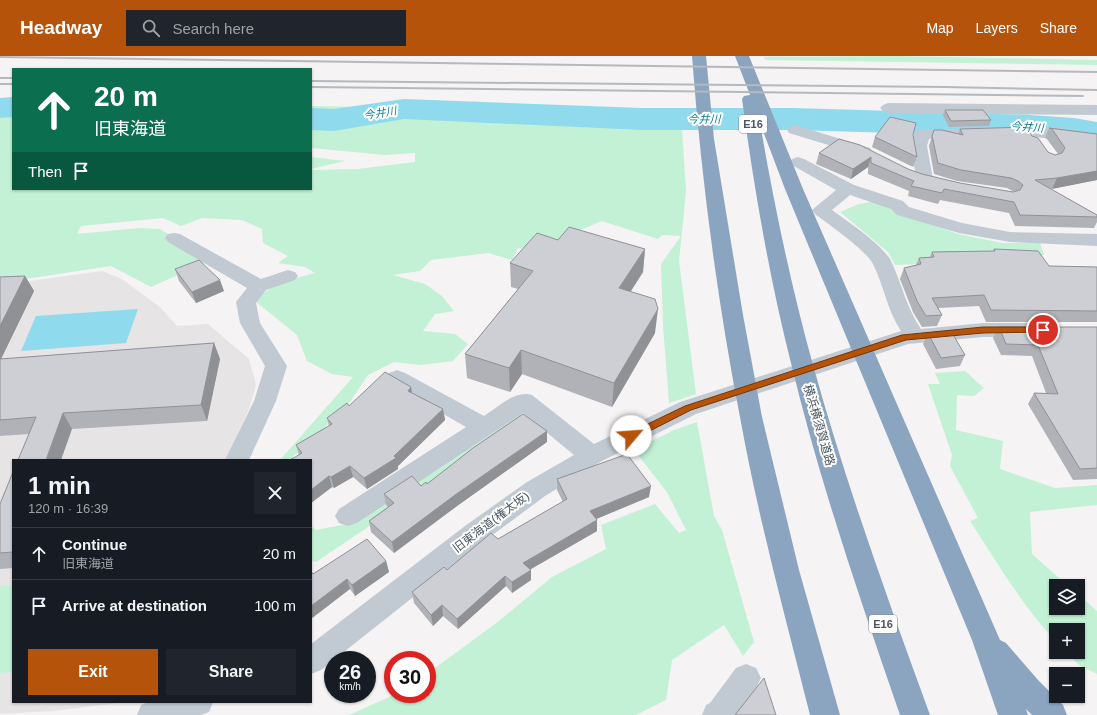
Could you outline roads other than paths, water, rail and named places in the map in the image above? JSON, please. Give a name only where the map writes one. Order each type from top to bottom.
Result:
[{"type":"highway","points":[[699,56],[706,138],[733,315],[751,417],[786,570],[825,715]]},
{"type":"highway","points":[[742,56],[794,189],[986,640],[1013,715]]},
{"type":"highway","name":"横浜横須賀道路","points":[[742,56],[764,191],[789,314],[818,422],[851,533],[915,715]]},
{"type":"highway","points":[[986,640],[1028,690],[1052,715]]},
{"type":"street","points":[[888,108],[1010,112],[1097,110]]},
{"type":"street","points":[[1010,112],[1035,142],[1040,143],[1044,149]]},
{"type":"street","points":[[795,130],[834,140],[864,151],[877,158]]},
{"type":"street","points":[[924,178],[919,146],[922,134],[1026,131],[1054,132],[1097,139]]},
{"type":"street","points":[[798,162],[848,189],[898,205],[903,211],[959,228],[1010,237],[1097,240]]},
{"type":"street","points":[[848,189],[821,210],[855,235],[881,260],[910,336]]},
{"type":"street","points":[[174,238],[259,286]]},
{"type":"street","points":[[237,459],[265,401],[276,366],[250,323],[246,302],[259,286],[288,276]]},
{"type":"street","name":"旧東海道(権太坂)","points":[[312,660],[474,534],[536,489],[592,456],[688,408],[910,336],[983,330],[1043,330]]},
{"type":"street","points":[[396,378],[484,427]]},
{"type":"street","points":[[348,516],[524,401],[592,456]]},
{"type":"street","points":[[717,715],[720,714],[746,678]]},
{"type":"street","points":[[152,715],[194,703]]},
{"type":"water","points":[[138,309],[126,343],[21,351],[36,316]]},
{"type":"waterway","name":"今井川","points":[[0,108],[12,107]]},
{"type":"waterway","name":"今井川","points":[[312,119],[334,120],[404,109],[642,119],[794,119],[1030,126],[1074,129],[1097,133]]},
{"type":"railway","points":[[0,57],[1097,72]]},
{"type":"railway","points":[[0,78],[12,78]]},
{"type":"railway","points":[[312,81],[945,87],[1097,90]]},
{"type":"railway","points":[[0,84],[12,84]]},
{"type":"railway","points":[[312,87],[1083,96]]}]
